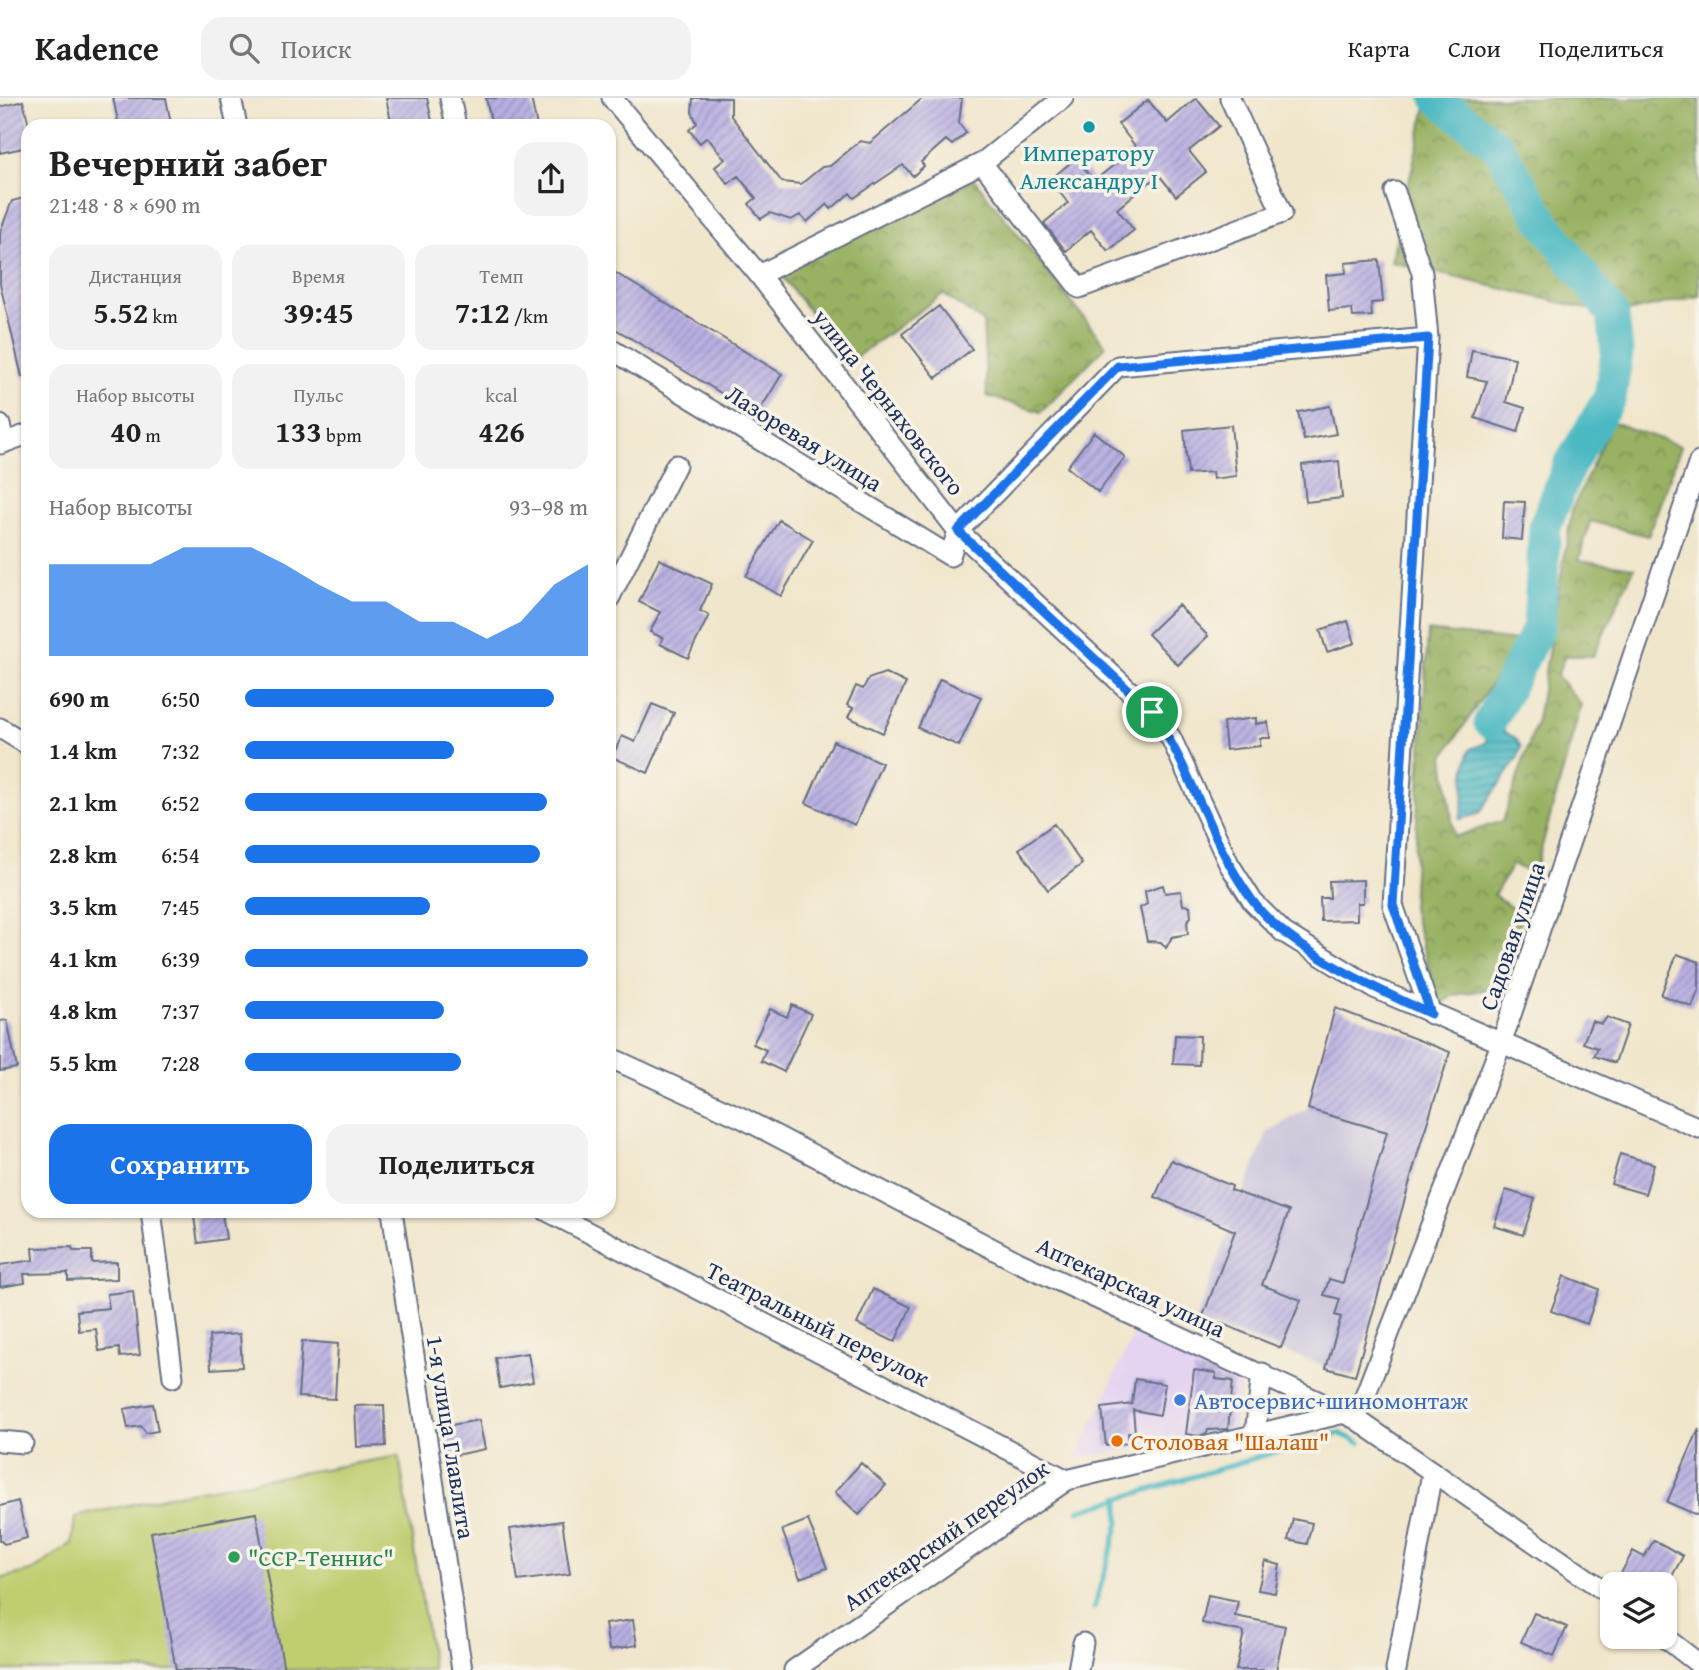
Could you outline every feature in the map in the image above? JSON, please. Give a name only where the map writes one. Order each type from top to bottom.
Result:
[{"type":"street","points":[[231,98],[236,119]]},
{"type":"street","points":[[450,98],[454,119]]},
{"type":"street","name":"улица Черняховского","points":[[612,98],[758,275],[958,531],[1152,712],[1171,738],[1229,864],[1253,902],[1293,938],[1372,987],[1699,1128]]},
{"type":"street","points":[[758,275],[982,163],[1063,98]]},
{"type":"street","points":[[982,163],[1079,288],[1282,213],[1230,98]]},
{"type":"street","points":[[1395,192],[1423,273],[1428,338],[1393,905],[1431,1014]]},
{"type":"street","points":[[958,531],[1118,366],[1428,338]]},
{"type":"street","name":"Лазоревая улица","points":[[616,352],[950,556],[958,531]]},
{"type":"street","points":[[1,437],[21,436]]},
{"type":"street","name":"Садовая улица","points":[[1348,1417],[1502,1044],[1699,461]]},
{"type":"street","points":[[616,585],[676,464]]},
{"type":"street","points":[[0,728],[21,741]]},
{"type":"street","name":"Аптекарская улица","points":[[616,1060],[742,1118],[1018,1262],[1262,1373],[1348,1417],[1600,1588]]},
{"type":"street","points":[[152,1218],[173,1377]]},
{"type":"street","name":"1-я улица Главлита","points":[[393,1218],[462,1670]]},
{"type":"street","name":"Театральный переулок","points":[[561,1218],[1067,1480]]},
{"type":"street","points":[[1255,1434],[1262,1373]]},
{"type":"street","name":"Аптекарский переулок","points":[[794,1670],[1067,1480],[1255,1434],[1348,1417]]},
{"type":"street","points":[[0,1441],[23,1443]]},
{"type":"street","points":[[1396,1670],[1432,1473]]},
{"type":"street","points":[[1078,1670],[1083,1643]]},
{"type":"street","points":[[1677,1647],[1699,1664]]},
{"type":"shaded area","points":[[1335,1008],[1450,1052],[1355,1376],[1195,1321],[1267,1133],[1308,1108]]},
{"type":"shaded area","points":[[1133,1335],[1241,1386],[1233,1433],[1077,1458]]},
{"type":"green space","points":[[1428,98],[1699,98],[1699,296],[1613,315],[1391,262]]},
{"type":"green space","points":[[970,174],[1106,346],[1041,412],[987,396],[983,322],[943,294],[849,362],[778,271]]},
{"type":"green space","points":[[1612,422],[1681,446],[1648,536],[1590,521],[1579,560],[1634,568],[1593,656],[1565,656],[1557,675],[1581,705],[1534,875],[1513,864],[1494,895],[1523,916],[1498,988],[1454,995],[1439,1005],[1412,908],[1428,631],[1519,641],[1444,756],[1454,837],[1503,821],[1537,720],[1572,510]]},
{"type":"green space","name":"\"ССР-Теннис\"","points":[[399,1456],[433,1670],[0,1670],[0,1579],[34,1570],[72,1543],[75,1517],[182,1493]]},
{"type":"water","points":[[1498,718],[1505,718],[1504,732],[1516,738],[1521,747],[1518,757],[1479,814],[1460,819],[1470,749],[1486,743],[1488,726]]},
{"type":"building","points":[[113,98],[166,98],[170,119],[118,119]]},
{"type":"building","points":[[386,98],[427,98],[432,119],[390,119]]},
{"type":"building","points":[[486,98],[531,98],[536,119],[490,119]]},
{"type":"building","points":[[693,98],[731,98],[731,116],[782,182],[801,184],[822,167],[830,166],[860,141],[870,143],[923,98],[962,98],[959,123],[966,133],[952,145],[946,140],[921,162],[924,166],[913,176],[903,165],[854,198],[850,193],[831,209],[827,204],[807,222],[800,215],[791,220],[770,213],[761,219],[749,204],[756,198],[738,176],[728,184],[715,167],[725,159],[707,137],[700,143],[689,130],[697,123],[692,112]]},
{"type":"building","points":[[1196,98],[1219,126],[1189,151],[1206,172],[1176,196],[1159,175],[1136,193],[1117,209],[1134,230],[1108,251],[1091,230],[1066,251],[1044,223],[1068,203],[1050,180],[1076,158],[1094,181],[1136,147],[1118,124],[1148,100],[1167,123]]},
{"type":"building","points":[[23,101],[28,119],[21,119],[21,148],[0,153],[0,107]]},
{"type":"building","points":[[21,199],[21,373],[0,284],[0,232],[12,201]]},
{"type":"building","points":[[1379,260],[1383,302],[1371,303],[1372,316],[1353,317],[1352,309],[1329,311],[1326,275],[1346,273],[1345,263]]},
{"type":"building","points":[[616,273],[782,374],[757,415],[616,329]]},
{"type":"building","points":[[939,306],[972,349],[936,378],[902,334]]},
{"type":"building","points":[[1472,350],[1515,358],[1506,402],[1525,408],[1518,432],[1475,418],[1487,381],[1467,377]]},
{"type":"building","points":[[1330,406],[1336,434],[1304,440],[1298,412]]},
{"type":"building","points":[[1231,425],[1236,476],[1213,479],[1212,472],[1188,474],[1184,430]]},
{"type":"building","points":[[1094,432],[1125,457],[1098,492],[1067,467]]},
{"type":"building","points":[[1339,461],[1342,498],[1306,502],[1302,465]]},
{"type":"building","points":[[1504,501],[1525,502],[1522,540],[1502,538]]},
{"type":"building","points":[[779,520],[813,540],[781,596],[746,576]]},
{"type":"building","points":[[659,559],[712,584],[700,611],[709,615],[688,658],[660,644],[663,638],[650,632],[660,612],[639,602]]},
{"type":"building","points":[[1178,605],[1208,636],[1178,665],[1148,634]]},
{"type":"building","points":[[1348,621],[1355,643],[1327,652],[1320,630]]},
{"type":"building","points":[[885,673],[906,683],[883,733],[848,717],[853,708],[847,705],[856,686],[863,689],[868,679]]},
{"type":"building","points":[[940,679],[981,697],[959,746],[918,728]]},
{"type":"building","points":[[652,704],[674,713],[648,773],[616,759],[616,749],[622,736],[635,742]]},
{"type":"building","points":[[1256,718],[1256,724],[1268,722],[1270,738],[1260,738],[1260,746],[1226,750],[1223,722]]},
{"type":"building","points":[[833,741],[882,763],[855,825],[806,803]]},
{"type":"building","points":[[1054,824],[1082,864],[1048,890],[1019,849]]},
{"type":"building","points":[[1363,880],[1363,903],[1357,903],[1357,920],[1321,921],[1320,898],[1330,898],[1329,881]]},
{"type":"building","points":[[1163,885],[1165,893],[1181,891],[1183,905],[1190,906],[1191,917],[1187,921],[1188,934],[1172,937],[1166,948],[1161,942],[1147,941],[1140,908],[1147,904],[1145,891]]},
{"type":"building","points":[[1677,954],[1699,962],[1699,989],[1692,1007],[1661,995]]},
{"type":"building","points":[[792,1005],[811,1014],[784,1072],[761,1061],[766,1050],[753,1044],[770,1009],[787,1017]]},
{"type":"building","points":[[1335,1008],[1450,1052],[1421,1142],[1355,1376],[1326,1368],[1341,1317],[1335,1315],[1340,1299],[1324,1295],[1329,1279],[1343,1283],[1387,1132],[1308,1109]]},
{"type":"building","points":[[1607,1017],[1628,1025],[1615,1063],[1594,1056],[1598,1048],[1583,1043],[1592,1021],[1602,1024]]},
{"type":"building","points":[[7,1020],[17,1068],[0,1071],[0,1021]]},
{"type":"building","points":[[1175,1035],[1200,1036],[1199,1065],[1173,1064]]},
{"type":"building","points":[[1620,1154],[1654,1164],[1645,1194],[1611,1184]]},
{"type":"building","points":[[1171,1160],[1232,1186],[1231,1190],[1289,1211],[1262,1285],[1301,1300],[1281,1348],[1203,1316],[1235,1231],[1155,1197]]},
{"type":"building","points":[[1506,1190],[1535,1199],[1523,1235],[1494,1226]]},
{"type":"building","points":[[194,1218],[223,1218],[226,1239],[198,1243]]},
{"type":"building","points":[[72,1247],[73,1251],[92,1251],[92,1263],[117,1262],[117,1279],[68,1281],[68,1273],[24,1274],[25,1283],[0,1287],[0,1265],[34,1260],[33,1248]]},
{"type":"building","points":[[1564,1276],[1599,1289],[1587,1324],[1551,1311]]},
{"type":"building","points":[[873,1289],[911,1307],[895,1342],[857,1324]]},
{"type":"building","points":[[133,1291],[140,1355],[120,1357],[119,1348],[99,1351],[96,1329],[79,1331],[77,1311],[109,1308],[107,1294]]},
{"type":"building","points":[[240,1334],[242,1367],[211,1369],[209,1336]]},
{"type":"building","points":[[302,1341],[338,1344],[335,1399],[298,1397]]},
{"type":"building","points":[[528,1353],[533,1382],[500,1388],[495,1358]]},
{"type":"building","points":[[1194,1370],[1216,1373],[1216,1379],[1233,1381],[1228,1429],[1208,1430],[1199,1436],[1186,1434]]},
{"type":"building","points":[[1135,1379],[1165,1384],[1160,1415],[1133,1410],[1135,1432],[1128,1433],[1129,1443],[1106,1446],[1102,1408],[1132,1404]]},
{"type":"building","points":[[153,1404],[158,1431],[146,1433],[141,1426],[128,1428],[124,1409]]},
{"type":"building","points":[[384,1405],[386,1446],[357,1447],[355,1406]]},
{"type":"building","points":[[479,1420],[485,1449],[446,1457],[440,1427]]},
{"type":"building","points":[[1699,1429],[1699,1516],[1667,1502]]},
{"type":"building","points":[[861,1463],[886,1485],[859,1515],[835,1492]]},
{"type":"building","points":[[18,1501],[27,1538],[4,1544],[0,1540],[0,1506]]},
{"type":"building","points":[[256,1513],[284,1670],[176,1670],[151,1532]]},
{"type":"building","points":[[1293,1519],[1312,1523],[1307,1544],[1288,1540]]},
{"type":"building","points":[[808,1520],[827,1568],[800,1578],[782,1530]]},
{"type":"building","points":[[562,1521],[570,1574],[518,1581],[510,1529]]},
{"type":"building","points":[[1654,1540],[1683,1556],[1674,1572],[1622,1572],[1633,1551],[1644,1557]]},
{"type":"building","points":[[1265,1561],[1280,1565],[1275,1593],[1258,1590]]},
{"type":"building","points":[[1208,1595],[1238,1601],[1235,1616],[1285,1626],[1276,1670],[1236,1670],[1244,1632],[1202,1623]]},
{"type":"building","points":[[1534,1613],[1567,1627],[1554,1656],[1521,1642]]},
{"type":"building","points":[[633,1620],[637,1645],[609,1650],[605,1624]]},
{"type":"waterway","points":[[1437,98],[1498,147],[1543,221],[1613,315],[1617,353],[1610,397],[1569,466],[1545,526],[1539,627],[1490,722]]},
{"type":"waterway","points":[[1078,1511],[1339,1433],[1360,1443]]},
{"type":"waterway","points":[[1094,1608],[1119,1523],[1119,1497]]},
{"type":"place","name":"Императору Александру I","points":[[1089,127]]},
{"type":"place","name":"Автосервис+шиномонтаж","points":[[1180,1400]]},
{"type":"place","name":"Столовая \"Шалаш\"","points":[[1117,1441]]},
{"type":"place","name":"\"ССР-Теннис\"","points":[[234,1557]]},
{"type":"route","points":[[1428,338],[1393,905],[1431,1014],[1372,987],[1283,932],[1253,902],[1229,864],[1171,738],[1152,712],[958,531],[1118,366],[1428,338]]}]
